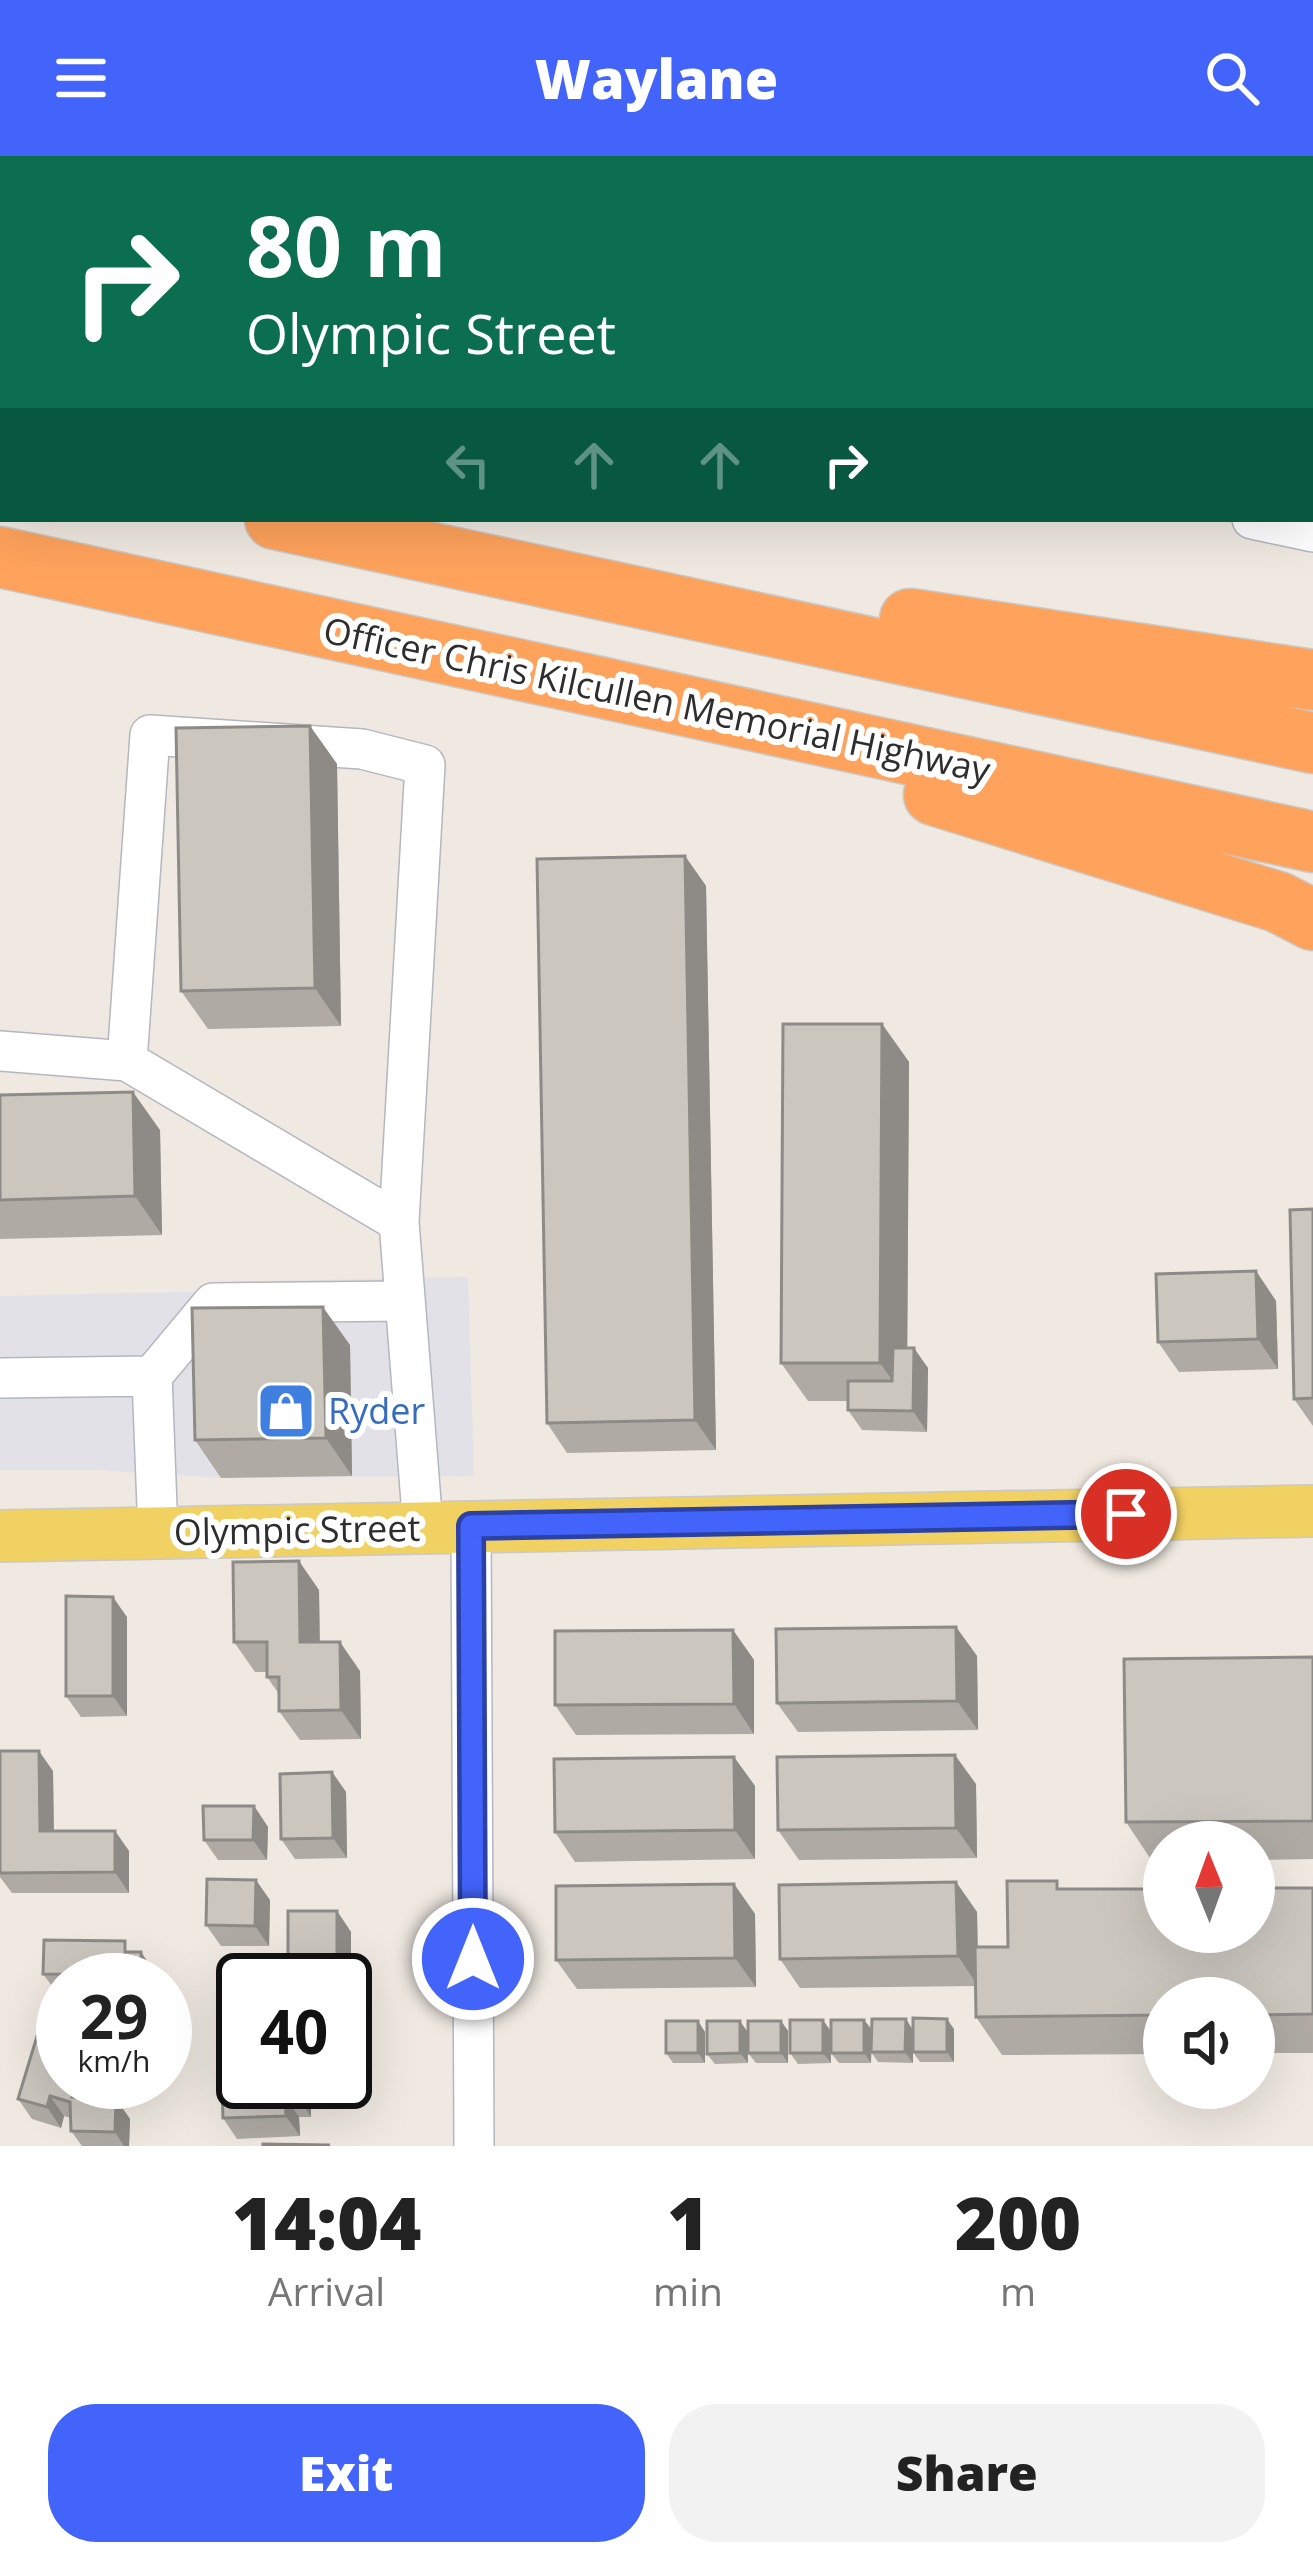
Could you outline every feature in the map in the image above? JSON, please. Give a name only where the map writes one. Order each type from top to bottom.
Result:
[{"type":"highway","points":[[289,522],[1313,743]]},
{"type":"highway","points":[[434,553],[1313,680]]},
{"type":"highway","name":"Officer Chris Kilcullen Memorial Highway","points":[[0,557],[1313,842]]},
{"type":"highway","points":[[550,676],[1255,895],[1313,920]]},
{"type":"main road","name":"Olympic Street","points":[[0,1536],[1313,1511]]},
{"type":"street","points":[[1266,522],[1313,532]]},
{"type":"street","points":[[127,1061],[150,735],[362,749],[424,765],[399,1222],[405,1301],[447,1527],[474,2146]]},
{"type":"street","points":[[0,1051],[127,1061],[399,1222]]},
{"type":"street","points":[[158,1532],[152,1376],[213,1303],[405,1301]]},
{"type":"street","points":[[0,1378],[152,1376]]},
{"type":"shaded area","points":[[468,1277],[474,1476],[221,1478],[0,1470],[0,1296],[223,1291],[223,1282]]},
{"type":"building","points":[[310,726],[315,988],[181,991],[176,728]]},
{"type":"building","points":[[685,856],[695,1420],[547,1423],[537,859]]},
{"type":"building","points":[[783,1024],[882,1024],[880,1363],[781,1363]]},
{"type":"building","points":[[133,1092],[135,1196],[0,1200],[0,1095]]},
{"type":"building","points":[[1313,1209],[1313,1398],[1294,1399],[1290,1210]]},
{"type":"building","points":[[1256,1271],[1258,1339],[1158,1342],[1156,1274]]},
{"type":"building","points":[[323,1307],[326,1438],[195,1440],[192,1308]]},
{"type":"building","points":[[893,1348],[914,1348],[913,1411],[848,1410],[848,1381],[892,1381]]},
{"type":"building","points":[[299,1561],[300,1642],[340,1642],[341,1710],[279,1711],[279,1677],[267,1677],[267,1642],[234,1642],[233,1562]]},
{"type":"building","points":[[66,1596],[113,1597],[113,1696],[66,1696]]},
{"type":"building","points":[[956,1627],[957,1701],[777,1703],[776,1629]]},
{"type":"building","points":[[733,1630],[734,1704],[555,1705],[555,1631]]},
{"type":"building","points":[[1313,1657],[1313,1821],[1126,1822],[1124,1659]]},
{"type":"building","points":[[0,1751],[39,1751],[40,1831],[115,1831],[115,1872],[0,1873]]},
{"type":"building","points":[[955,1755],[956,1828],[778,1830],[777,1757]]},
{"type":"building","points":[[734,1757],[735,1830],[555,1832],[554,1759]]},
{"type":"building","points":[[332,1772],[333,1838],[281,1839],[280,1774]]},
{"type":"building","points":[[203,1806],[254,1806],[253,1840],[204,1840]]},
{"type":"building","points":[[207,1879],[256,1880],[255,1926],[206,1925]]},
{"type":"building","points":[[1007,1881],[1057,1881],[1057,1889],[1143,1889],[1143,1953],[1275,1953],[1275,1888],[1313,1888],[1313,2014],[1275,2015],[1275,1977],[1143,1977],[1143,2015],[976,2017],[975,1947],[1008,1947]]},
{"type":"building","points":[[956,1882],[958,1956],[780,1959],[779,1885]]},
{"type":"building","points":[[734,1884],[735,1958],[556,1960],[556,1886]]},
{"type":"building","points":[[288,1911],[337,1911],[337,1953],[288,1953]]},
{"type":"building","points":[[44,1940],[125,1941],[125,1952],[141,1952],[141,1953],[44,1953]]},
{"type":"building","points":[[913,2018],[947,2019],[947,2052],[913,2052]]},
{"type":"building","points":[[872,2019],[906,2019],[905,2052],[871,2052]]},
{"type":"building","points":[[790,2020],[823,2020],[823,2053],[790,2053]]},
{"type":"building","points":[[831,2020],[864,2020],[864,2053],[831,2053]]},
{"type":"building","points":[[666,2021],[698,2021],[698,2053],[666,2053]]},
{"type":"building","points":[[707,2021],[740,2021],[740,2053],[707,2054]]},
{"type":"building","points":[[748,2021],[781,2021],[781,2053],[748,2053]]},
{"type":"building","points":[[36,2039],[36,2104],[18,2099]]},
{"type":"building","points":[[70,2109],[116,2109],[115,2132],[71,2131]]},
{"type":"building","points":[[223,2109],[286,2109],[286,2116],[223,2118]]},
{"type":"place","name":"Ryder","points":[[286,1411]]},
{"type":"route","points":[[473,1959],[471,1526],[1126,1514]]}]
